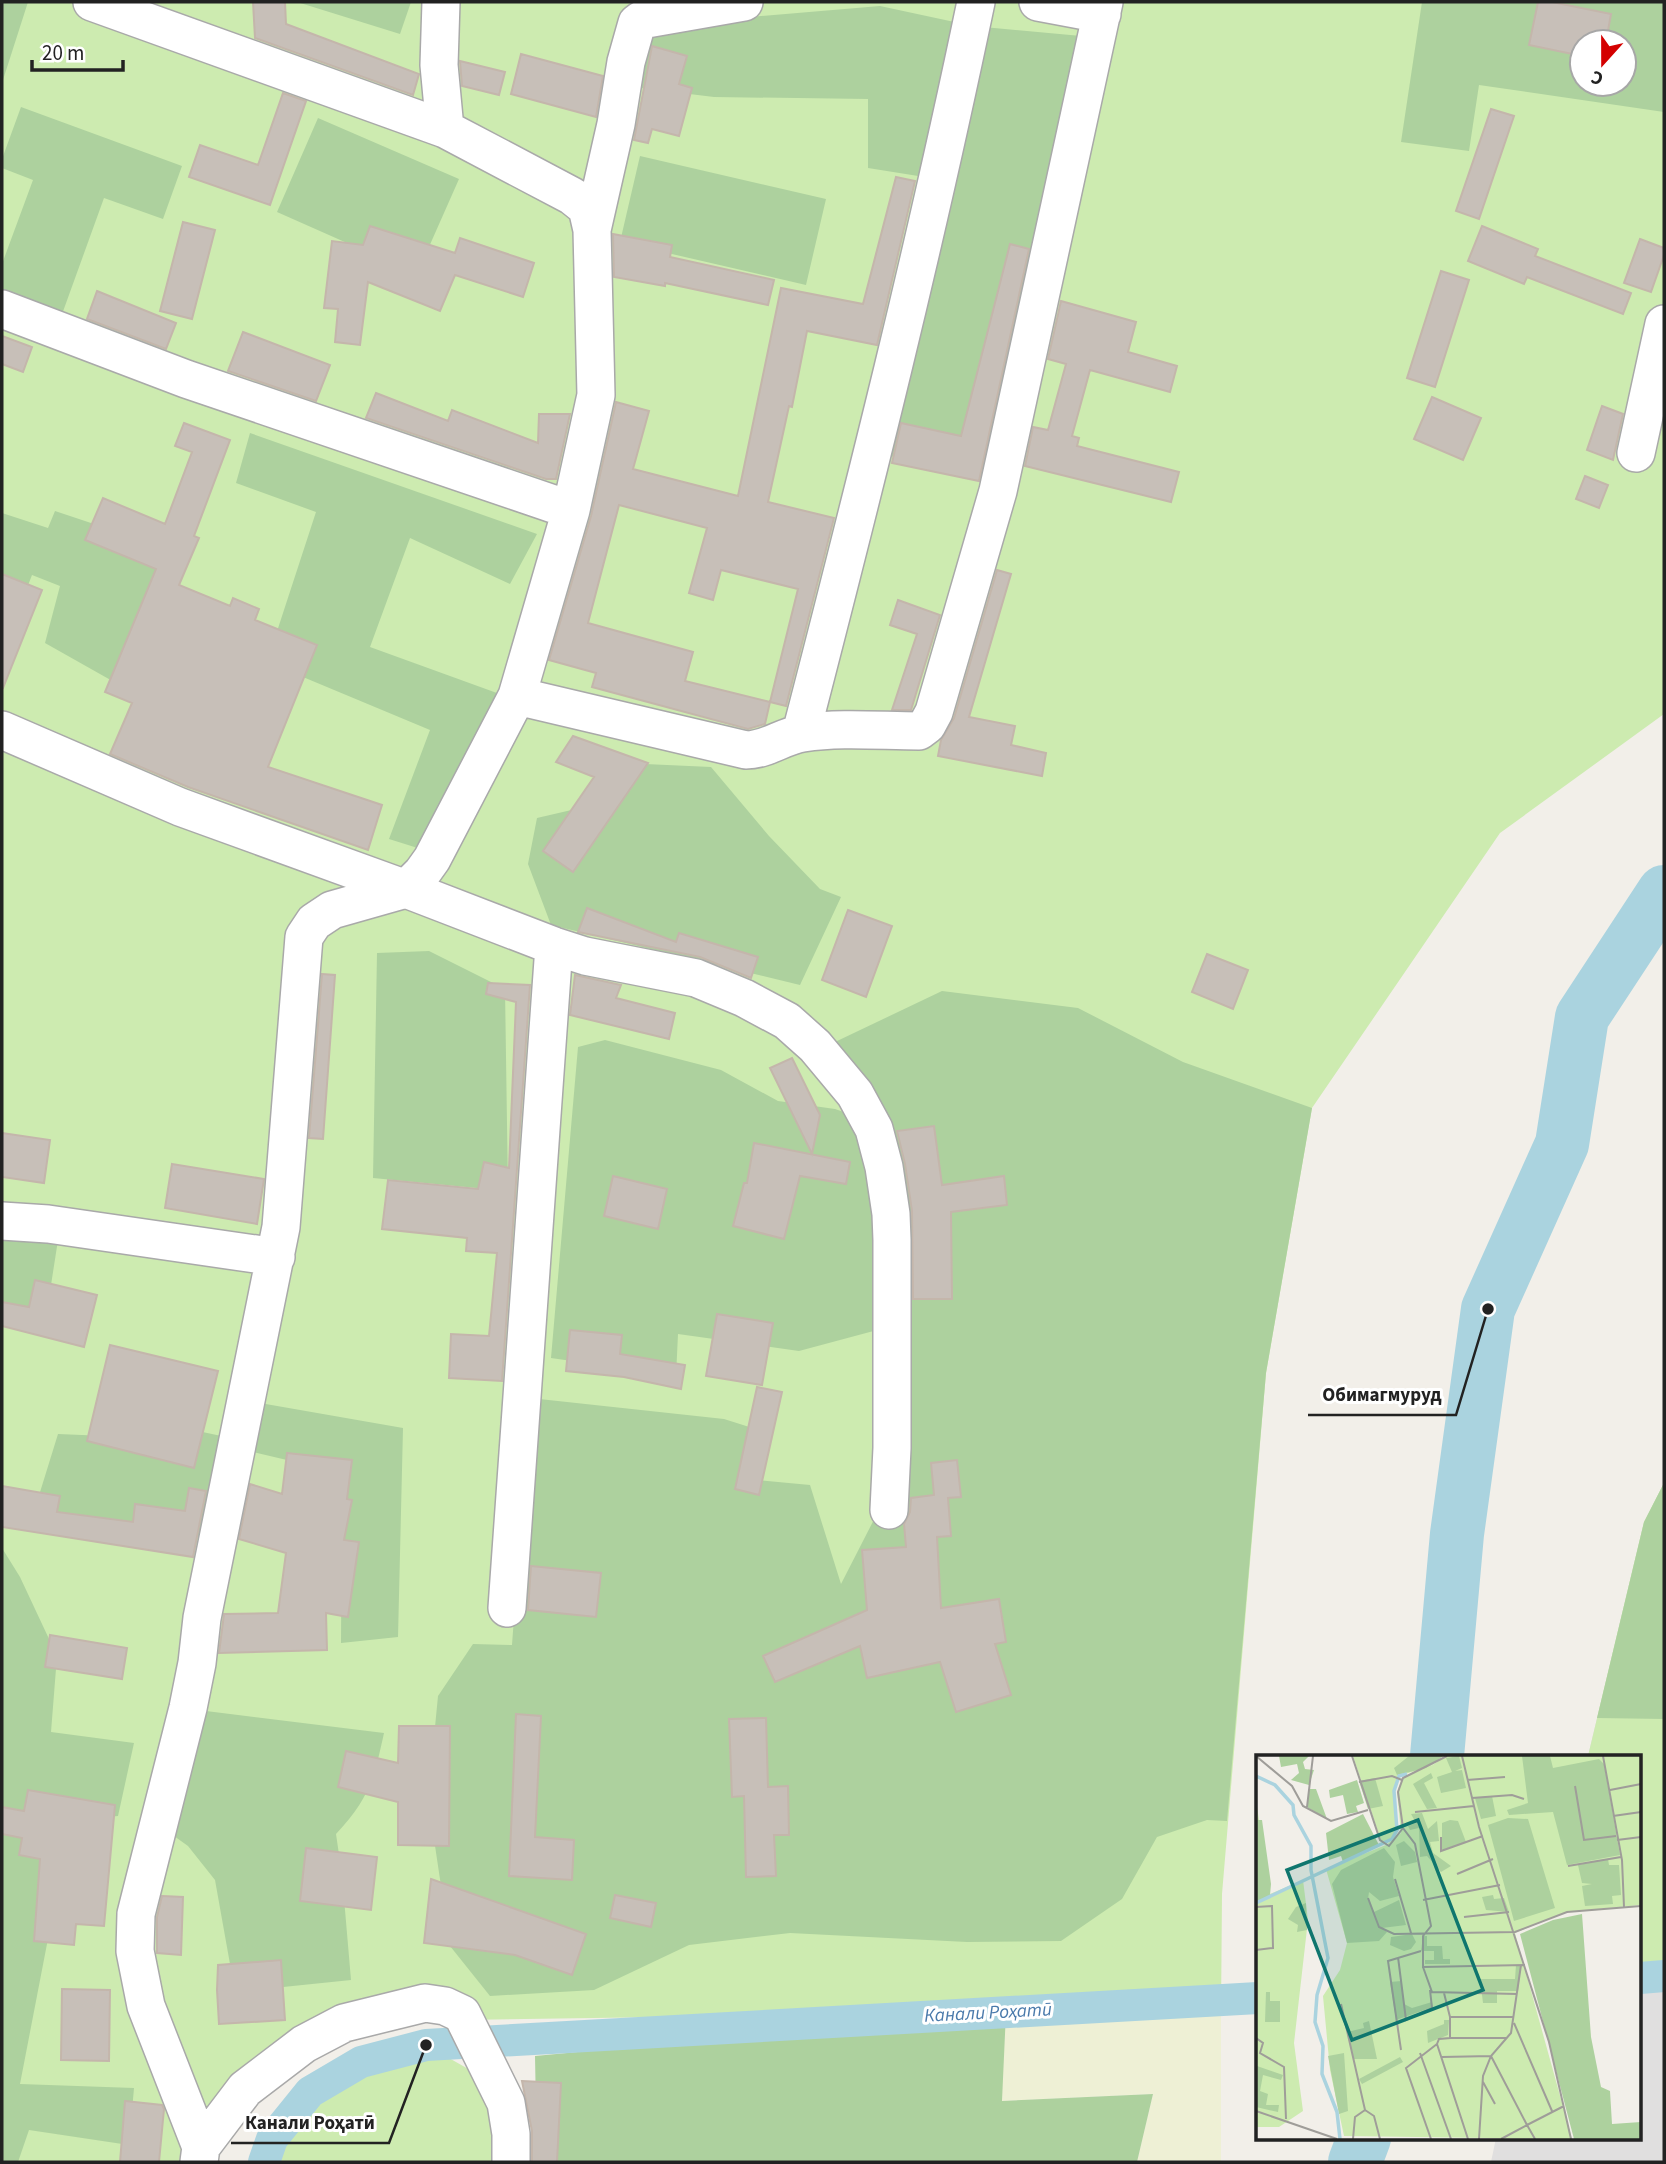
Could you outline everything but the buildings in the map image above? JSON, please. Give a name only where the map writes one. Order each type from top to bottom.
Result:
[{"type":"street","points":[[92,2],[445,129],[572,195],[587,208],[592,230],[596,395],[571,510],[517,696],[432,859],[422,873],[406,889],[332,911],[314,922],[304,937],[281,1227],[276,1257],[202,1618],[188,1708],[135,1914],[135,1951],[146,2006],[200,2155]]},
{"type":"street","points":[[441,2],[439,65],[445,129]]},
{"type":"street","points":[[592,230],[616,124],[626,62],[637,23],[641,20],[744,2]]},
{"type":"street","points":[[802,733],[939,180],[976,2]]},
{"type":"street","points":[[517,696],[746,750],[769,746],[802,733],[837,730],[919,731],[927,725],[934,712],[998,491],[1103,8],[1038,2]]},
{"type":"street","points":[[2,309],[187,379],[571,510]]},
{"type":"street","points":[[1636,453],[1664,324]]},
{"type":"street","points":[[2,730],[180,807],[554,946],[585,956],[696,978],[744,998],[787,1021],[816,1046],[855,1094],[866,1112],[879,1144],[891,1214],[892,1448],[889,1510]]},
{"type":"street","points":[[507,1608],[554,946]]},
{"type":"street","points":[[2,1221],[61,1226],[276,1257]]},
{"type":"street","points":[[200,2155],[245,2089],[304,2044],[344,2023],[425,2003],[444,2006],[462,2014],[506,2103],[511,2134],[511,2162]]},
{"type":"shaded area","points":[[1664,1483],[1664,2162],[1491,2162],[1496,2140],[1642,2140],[1642,1755],[1588,1755],[1644,1522]]},
{"type":"green space","points":[[2,2],[1664,2],[1664,714],[1500,833],[1312,1108],[1266,1373],[1222,1894],[1221,2013],[1006,2012],[459,2020],[445,2012],[345,2030],[245,2094],[209,2162],[2,2162]]},
{"type":"green space","points":[[2,2],[28,2],[2,83]]},
{"type":"green space","points":[[297,2],[411,2],[400,34]]},
{"type":"green space","points":[[1422,2],[1664,2],[1664,112],[1568,98],[1638,98],[1638,28],[1568,28],[1568,98],[1479,85],[1469,151],[1401,142]]},
{"type":"green space","points":[[880,6],[973,26],[1092,37],[999,481],[872,452],[937,179],[868,168],[868,99],[714,97],[616,85],[620,28]]},
{"type":"green space","points":[[21,107],[182,166],[163,219],[104,198],[61,317],[2,295],[2,264],[33,180],[2,168],[2,159]]},
{"type":"green space","points":[[318,118],[459,179],[417,274],[277,212]]},
{"type":"green space","points":[[640,156],[826,199],[806,285],[620,242]]},
{"type":"green space","points":[[250,433],[537,534],[510,584],[410,538],[370,647],[516,700],[440,855],[389,839],[430,730],[267,662],[316,512],[236,483]]},
{"type":"green space","points":[[55,511],[175,551],[123,687],[45,643],[60,586],[32,575],[11,629],[2,625],[2,513],[48,528]]},
{"type":"green space","points":[[623,763],[711,767],[769,836],[820,889],[841,897],[800,985],[551,925],[528,864],[537,818],[593,805]]},
{"type":"green space","points":[[429,951],[505,989],[508,1191],[373,1178],[377,953]]},
{"type":"green space","points":[[942,991],[1078,1008],[1183,1062],[1312,1108],[1266,1373],[1227,1821],[1207,1820],[1157,1837],[1122,1899],[1061,1941],[967,1942],[790,1933],[689,1945],[594,1990],[490,1996],[450,1946],[428,1799],[438,1696],[473,1644],[512,1645],[530,1398],[724,1419],[762,1431],[756,1480],[810,1485],[841,1584],[884,1500],[881,1329],[799,1351],[678,1334],[676,1376],[551,1358],[578,1047],[605,1040],[721,1070],[778,1101],[835,1109],[870,1121],[814,1052]]},
{"type":"green space","points":[[2,1230],[58,1240],[44,1330],[2,1322]]},
{"type":"green space","points":[[260,1403],[403,1428],[398,1637],[341,1643],[342,1473],[253,1452]]},
{"type":"green space","points":[[109,1412],[226,1437],[204,1537],[32,1518],[58,1434],[106,1436]]},
{"type":"green space","points":[[1664,1483],[1664,1985],[1642,1987],[1642,1755],[1588,1755],[1644,1522]]},
{"type":"green space","points":[[1664,1483],[1664,1719],[1597,1718],[1644,1522]]},
{"type":"green space","points":[[2,1548],[20,1577],[57,1656],[51,1732],[134,1743],[118,1816],[85,1819],[52,1918],[20,2084],[134,2088],[129,2145],[29,2130],[18,2162],[2,2162]]},
{"type":"green space","points":[[190,1709],[384,1733],[369,1788],[356,1810],[336,1834],[351,1980],[235,1992],[215,1880],[188,1846],[160,1826]]},
{"type":"green space","points":[[1006,2012],[1221,2013],[1221,2162],[1137,2162],[1153,2094],[1001,2101]]},
{"type":"green space","points":[[1006,2012],[1002,2101],[1153,2094],[1137,2162],[537,2162],[535,2056]]},
{"type":"green space","points":[[426,2045],[493,2083],[509,2162],[264,2162],[272,2139],[310,2092],[361,2062]]},
{"type":"waterway","points":[[1437,1755],[1457,1534],[1488,1309],[1562,1144],[1582,1017],[1664,892]]},
{"type":"waterway","name":"Канали Роҳатӣ","points":[[1642,1978],[1664,1976]]},
{"type":"waterway","name":"Канали Роҳатӣ","points":[[264,2162],[272,2139],[310,2092],[361,2062],[426,2045],[1256,1998]]},
{"type":"waterway","points":[[1355,2162],[1363,2140]]},
{"type":"place","name":"Обимагмуруд","points":[[1488,1309]]},
{"type":"place","name":"Канали Роҳатӣ","points":[[426,2045]]}]
